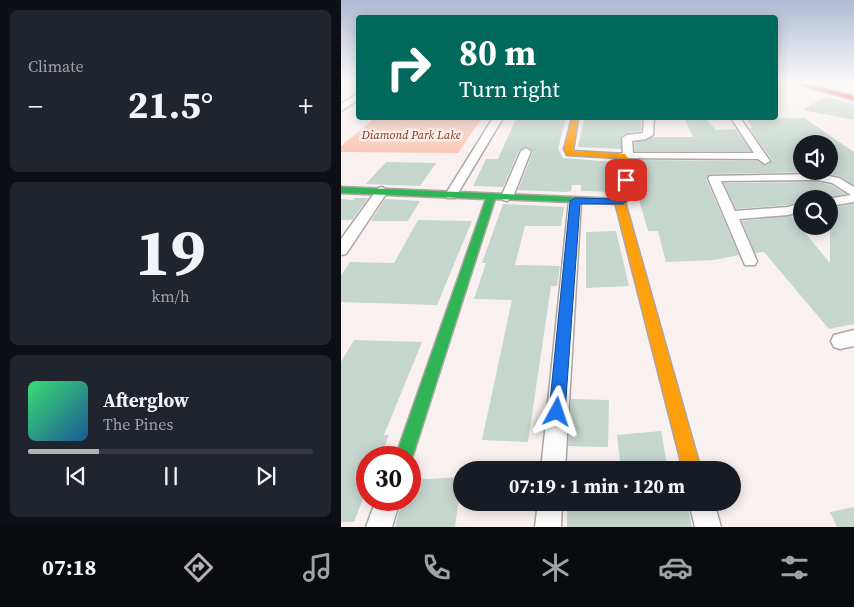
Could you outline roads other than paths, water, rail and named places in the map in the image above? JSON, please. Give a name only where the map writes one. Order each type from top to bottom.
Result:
[{"type":"street","points":[[451,195],[497,120]]},
{"type":"street","points":[[575,120],[568,150],[570,153],[625,156],[761,156]]},
{"type":"street","points":[[341,190],[620,202],[626,198],[625,156],[627,138],[643,138],[648,135],[649,120]]},
{"type":"street","points":[[737,120],[777,176]]},
{"type":"street","points":[[507,197],[526,152]]},
{"type":"street","points":[[750,261],[714,178],[777,176],[828,178],[840,182],[854,192]]},
{"type":"street","points":[[341,250],[382,191]]},
{"type":"street","points":[[407,446],[492,196]]},
{"type":"street","points":[[838,201],[854,198]]},
{"type":"street","points":[[554,461],[575,201]]},
{"type":"street","points":[[620,202],[690,461]]},
{"type":"street","points":[[730,216],[793,210]]},
{"type":"street","points":[[379,527],[384,511]]},
{"type":"street","points":[[548,527],[549,511]]},
{"type":"street","points":[[704,511],[708,527]]},
{"type":"water","name":"Diamond Park Lake","points":[[373,120],[481,120],[458,153],[341,152],[341,146]]}]
